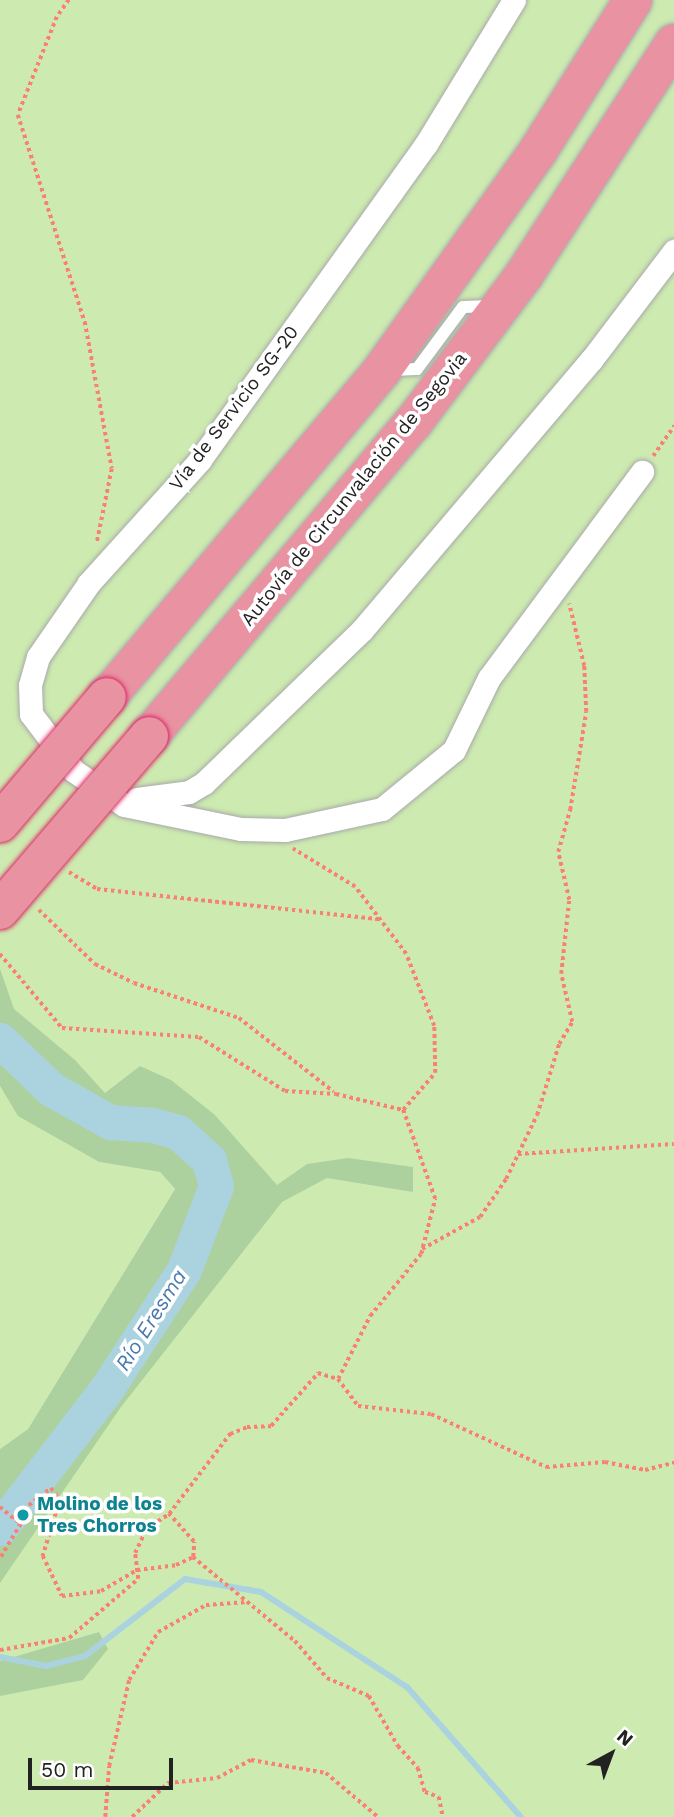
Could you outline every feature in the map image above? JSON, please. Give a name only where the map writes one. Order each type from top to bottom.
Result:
[{"type":"highway","points":[[0,823],[382,370],[538,151],[633,0]]},
{"type":"highway","name":"Autovía de Circunvalación de Segovia","points":[[0,910],[413,423],[500,306],[674,43]]},
{"type":"street","name":"Vía de Servicio SG-20","points":[[514,0],[412,163],[200,460],[89,583],[38,657],[30,685],[31,714],[74,771],[124,805],[261,829],[285,830],[382,809],[454,750],[489,678],[642,472]]},
{"type":"street","points":[[114,799],[169,797],[204,783],[362,630],[592,359],[674,251]]},
{"type":"lane","points":[[382,370],[417,369],[463,307],[500,306]]},
{"type":"path","points":[[69,0],[57,17],[18,115],[85,322],[112,469],[89,583]]},
{"type":"path","points":[[642,472],[674,426]]},
{"type":"path","points":[[338,1379],[370,1316],[422,1250],[480,1217],[518,1154],[537,1115],[558,1044],[572,1022],[561,974],[569,900],[558,852],[570,810],[586,712],[584,666],[563,578]]},
{"type":"path","points":[[261,829],[355,887],[406,954],[434,1026],[435,1073],[402,1110]]},
{"type":"path","points":[[65,870],[97,889],[379,919]]},
{"type":"path","points":[[38,909],[95,964],[134,983],[239,1018],[336,1094]]},
{"type":"path","points":[[0,954],[62,1028],[199,1037],[285,1091],[336,1094],[402,1110]]},
{"type":"path","points":[[402,1110],[435,1199],[422,1250]]},
{"type":"path","points":[[518,1154],[674,1144]]},
{"type":"path","points":[[0,1650],[69,1638],[138,1579],[135,1552],[146,1529],[169,1514],[230,1434],[247,1427],[271,1426],[318,1373],[338,1379],[358,1406],[431,1414],[546,1467],[605,1462],[645,1470],[674,1463]]},
{"type":"path","points":[[12,1518],[51,1489],[60,1500],[43,1556],[62,1596],[101,1591],[137,1570],[176,1565],[193,1557]]},
{"type":"path","points":[[0,1507],[20,1524],[0,1559]]},
{"type":"path","points":[[169,1514],[194,1542],[193,1557]]},
{"type":"path","points":[[193,1557],[295,1642],[327,1678],[369,1696],[398,1746],[418,1768],[425,1793],[439,1797],[443,1817]]},
{"type":"path","points":[[106,1817],[108,1766],[129,1680],[158,1632],[206,1605],[247,1602]]},
{"type":"path","points":[[132,1817],[168,1783],[217,1777],[251,1760],[327,1773],[378,1817]]},
{"type":"green space","points":[[0,0],[674,0],[674,1817],[0,1817],[0,1528],[216,1186],[0,1040]]},
{"type":"green space","points":[[0,969],[14,1009],[75,1060],[105,1093],[140,1066],[171,1080],[215,1115],[277,1185],[307,1164],[348,1158],[413,1167],[413,1192],[327,1178],[282,1202],[121,1407],[0,1583],[0,1449],[28,1429],[175,1189],[160,1172],[99,1162],[18,1116],[0,1086]]},
{"type":"green space","points":[[0,1086],[19,1116],[99,1162],[160,1172],[175,1189],[28,1429],[0,1449]]},
{"type":"green space","points":[[99,1632],[108,1649],[83,1680],[0,1696],[0,1661]]},
{"type":"waterway","name":"Río Eresma","points":[[0,1040],[51,1089],[110,1122],[153,1125],[178,1132],[209,1160],[216,1186],[184,1270],[105,1391],[0,1528]]},
{"type":"waterway","points":[[0,1657],[46,1666],[85,1656],[185,1579],[261,1592],[407,1687],[521,1817]]},
{"type":"place","name":"Molino de los Tres Chorros","points":[[23,1515]]}]
